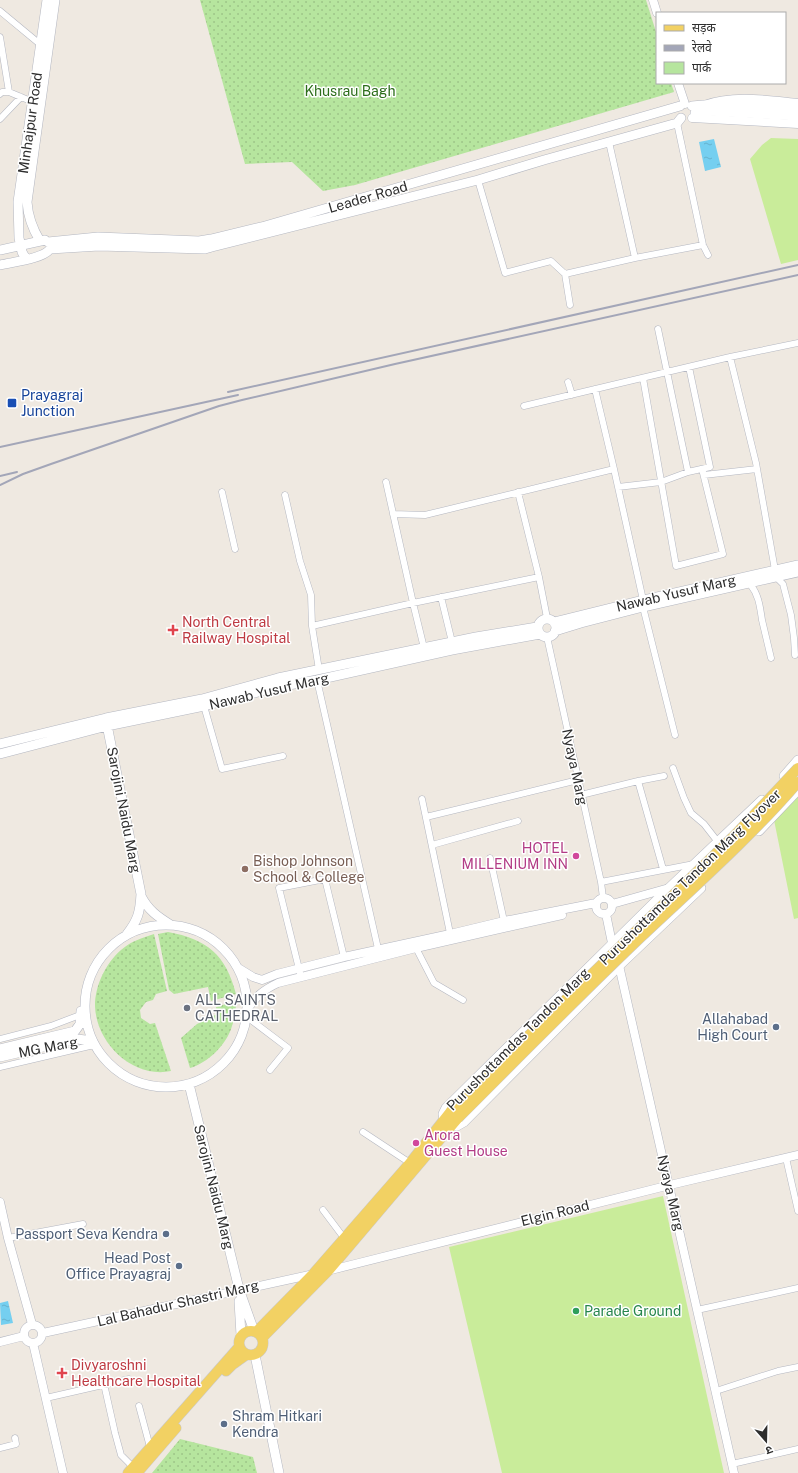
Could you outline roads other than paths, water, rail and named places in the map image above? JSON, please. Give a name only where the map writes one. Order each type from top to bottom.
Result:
[{"type":"main road","name":"Minhajpur Road","points":[[20,246],[18,202],[47,0]]},
{"type":"main road","name":"Minhajpur Road","points":[[46,244],[33,230],[29,221],[27,202],[55,0]]},
{"type":"main road","points":[[689,110],[703,105],[722,109],[798,116]]},
{"type":"main road","points":[[689,110],[703,111],[722,109],[798,108]]},
{"type":"main road","name":"Leader Road","points":[[46,244],[205,249],[222,240],[265,226],[689,110],[687,120],[679,121],[478,180],[222,240]]},
{"type":"main road","points":[[0,250],[20,246],[46,244],[45,254],[4,264]]},
{"type":"main road","points":[[20,246],[26,259]]},
{"type":"main road","points":[[0,250],[8,257],[4,264]]},
{"type":"main road","name":"Nawab Yusuf Marg","points":[[643,604],[750,584],[798,565]]},
{"type":"main road","name":"Nawab Yusuf Marg","points":[[552,624],[776,574],[798,572]]},
{"type":"main road","points":[[542,619],[552,624],[552,635],[542,632],[539,622],[542,619]]},
{"type":"main road","name":"Nawab Yusuf Marg","points":[[0,754],[107,722],[278,678],[452,642],[542,632]]},
{"type":"main road","name":"Nawab Yusuf Marg","points":[[0,744],[107,722],[204,706],[277,687],[317,680],[542,632]]},
{"type":"main road","name":"Sarojini Naidu Marg","points":[[107,722],[141,894]]},
{"type":"main road","name":"Purushottamdas Tandon Marg","points":[[798,760],[773,789],[669,888],[612,946],[446,1108],[443,1114],[447,1122],[457,1126],[464,1122],[620,965],[731,860],[798,790]]},
{"type":"main road","name":"Purushottamdas Tandon Marg Flyover","points":[[447,1122],[737,833],[798,768]]},
{"type":"main road","name":"Purushottamdas Tandon Marg Flyover","points":[[454,1114],[739,844],[780,803],[798,782]]},
{"type":"main road","points":[[141,894],[146,905],[154,914],[171,925]]},
{"type":"main road","points":[[124,937],[149,927],[171,925],[192,929],[211,938],[231,955],[240,969],[248,995],[247,1012],[244,1030],[239,1042],[228,1059],[213,1073],[189,1084],[175,1087],[148,1085],[122,1075],[111,1067],[94,1045],[87,1026],[84,1003],[89,980],[94,968],[102,956],[124,937],[137,921],[140,909],[141,894]]},
{"type":"main road","name":"MG Marg","points":[[0,1049],[75,1031],[80,1024],[80,1016],[84,1003]]},
{"type":"main road","name":"MG Marg","points":[[0,1057],[77,1039],[85,1040],[94,1045]]},
{"type":"main road","name":"Sarojini Naidu Marg","points":[[189,1084],[238,1289],[257,1334]]},
{"type":"main road","name":"Purushottamdas Tandon Marg","points":[[257,1334],[313,1274],[447,1122]]},
{"type":"main road","name":"Purushottamdas Tandon Marg","points":[[257,1334],[329,1270],[447,1122]]},
{"type":"main road","name":"Sarojini Naidu Marg","points":[[238,1289],[241,1335]]},
{"type":"main road","points":[[133,1471],[232,1365],[262,1349],[257,1334],[248,1331],[241,1335],[239,1339],[239,1347],[241,1351],[250,1355]]},
{"type":"main road","points":[[133,1471],[150,1447],[239,1347]]},
{"type":"main road","points":[[250,1355],[279,1473]]},
{"type":"street","points":[[653,0],[657,12]]},
{"type":"street","points":[[0,11],[41,45]]},
{"type":"street","points":[[0,37],[3,67],[9,92]]},
{"type":"street","points":[[678,84],[689,110],[798,124]]},
{"type":"street","points":[[0,94],[2,92],[9,92],[32,102]]},
{"type":"street","points":[[0,120],[21,97]]},
{"type":"street","points":[[703,105],[714,101],[746,99],[798,103]]},
{"type":"street","points":[[679,121],[703,245],[708,255]]},
{"type":"street","points":[[609,142],[635,258]]},
{"type":"street","points":[[478,180],[505,273],[551,261],[565,274],[570,305]]},
{"type":"street","points":[[565,274],[635,258],[703,245]]},
{"type":"street","points":[[658,329],[688,472]]},
{"type":"street","points":[[524,406],[730,357],[798,343]]},
{"type":"street","points":[[730,357],[757,469],[776,574],[783,584],[791,615],[795,655]]},
{"type":"street","points":[[689,367],[710,467],[703,472]]},
{"type":"street","points":[[643,378],[676,566],[723,554],[703,472]]},
{"type":"street","points":[[568,382],[572,395]]},
{"type":"street","points":[[595,390],[614,469],[643,604],[675,735]]},
{"type":"street","points":[[393,514],[425,515],[614,469]]},
{"type":"street","points":[[618,487],[661,482],[688,472],[757,469]]},
{"type":"street","points":[[386,482],[424,648]]},
{"type":"street","points":[[222,492],[235,549]]},
{"type":"street","points":[[518,492],[552,624]]},
{"type":"street","points":[[285,495],[300,561],[311,595],[312,626],[319,670]]},
{"type":"street","points":[[312,626],[539,577]]},
{"type":"street","points":[[750,584],[756,591],[760,603],[771,658]]},
{"type":"street","points":[[441,597],[452,642]]},
{"type":"street","name":"Nyaya Marg","points":[[542,632],[578,780],[601,882],[603,898]]},
{"type":"street","points":[[317,680],[379,954]]},
{"type":"street","points":[[204,706],[222,770],[283,756]]},
{"type":"street","points":[[673,768],[691,813],[704,824],[718,842]]},
{"type":"street","points":[[581,795],[664,776]]},
{"type":"street","points":[[426,818],[578,780]]},
{"type":"street","points":[[638,781],[663,869]]},
{"type":"street","points":[[422,799],[451,937]]},
{"type":"street","points":[[432,845],[518,820]]},
{"type":"street","points":[[490,858],[504,921]]},
{"type":"street","points":[[601,882],[695,864]]},
{"type":"street","points":[[301,977],[279,888],[325,879],[344,957]]},
{"type":"street","points":[[612,904],[669,888]]},
{"type":"street","points":[[596,906],[599,900],[603,898],[609,900],[612,904]]},
{"type":"street","points":[[596,906],[601,914],[606,914],[611,910],[612,904]]},
{"type":"street","points":[[270,1070],[288,1048],[247,1012],[266,989],[278,983],[379,954],[596,906]]},
{"type":"street","points":[[240,969],[252,977],[262,980],[277,974],[344,957],[379,954],[416,948],[504,921],[596,906]]},
{"type":"street","name":"Nyaya Marg","points":[[606,914],[612,946],[620,965],[734,1473]]},
{"type":"street","points":[[416,948],[434,983],[463,1000]]},
{"type":"street","points":[[0,1039],[51,1026],[80,1016]]},
{"type":"street","points":[[0,1067],[94,1045]]},
{"type":"street","points":[[363,1132],[410,1163]]},
{"type":"street","name":"Elgin Road","points":[[313,1274],[670,1185],[798,1155]]},
{"type":"street","points":[[786,1158],[798,1211]]},
{"type":"street","points":[[0,1202],[8,1238],[32,1324]]},
{"type":"street","points":[[323,1210],[344,1238]]},
{"type":"street","points":[[8,1238],[83,1224]]},
{"type":"street","name":"Lal Bahadur Shastri Marg","points":[[43,1333],[238,1289],[313,1274]]},
{"type":"street","points":[[697,1310],[798,1288]]},
{"type":"street","points":[[32,1324],[38,1326],[43,1333],[39,1341],[33,1343],[28,1341],[24,1336],[25,1330],[32,1324]]},
{"type":"street","points":[[0,1342],[24,1336]]},
{"type":"street","points":[[33,1343],[63,1473]]},
{"type":"street","points":[[716,1391],[778,1371],[798,1367]]},
{"type":"street","points":[[46,1398],[104,1384],[129,1380]]},
{"type":"street","points":[[104,1384],[114,1433],[121,1455],[133,1471]]},
{"type":"street","points":[[139,1406],[150,1447]]},
{"type":"street","points":[[0,1448],[16,1444],[15,1438]]},
{"type":"street","points":[[732,1464],[798,1449]]},
{"type":"water","points":[[714,139],[721,167],[705,171],[699,142]]},
{"type":"water","points":[[8,1301],[13,1323],[1,1325],[0,1303]]},
{"type":"railway","points":[[228,392],[798,265]]},
{"type":"railway","points":[[0,485],[23,474],[219,406],[395,364],[798,275]]},
{"type":"railway","points":[[0,447],[238,395]]},
{"type":"railway","points":[[0,476],[17,472]]},
{"type":"place","name":"Prayagraj Junction","points":[[12,403]]},
{"type":"place","name":"North Central Railway Hospital","points":[[173,630]]},
{"type":"place","name":"HOTEL MILLENIUM INN","points":[[576,856]]},
{"type":"place","name":"Bishop Johnson School & College","points":[[245,869]]},
{"type":"place","name":"ALL SAINTS CATHEDRAL","points":[[187,1008]]},
{"type":"place","name":"Allahabad High Court","points":[[776,1027]]},
{"type":"place","name":"Arora Guest House","points":[[416,1143]]},
{"type":"place","name":"Passport Seva Kendra","points":[[166,1234]]},
{"type":"place","name":"Head Post Office Prayagraj","points":[[179,1266]]},
{"type":"place","name":"Parade Ground","points":[[576,1311]]},
{"type":"place","name":"Divyaroshni Healthcare Hospital","points":[[62,1373]]},
{"type":"place","name":"Shram Hitkari Kendra","points":[[224,1424]]},
{"type":"park label","name":"Khusrau Bagh","points":[[350,91]]}]
